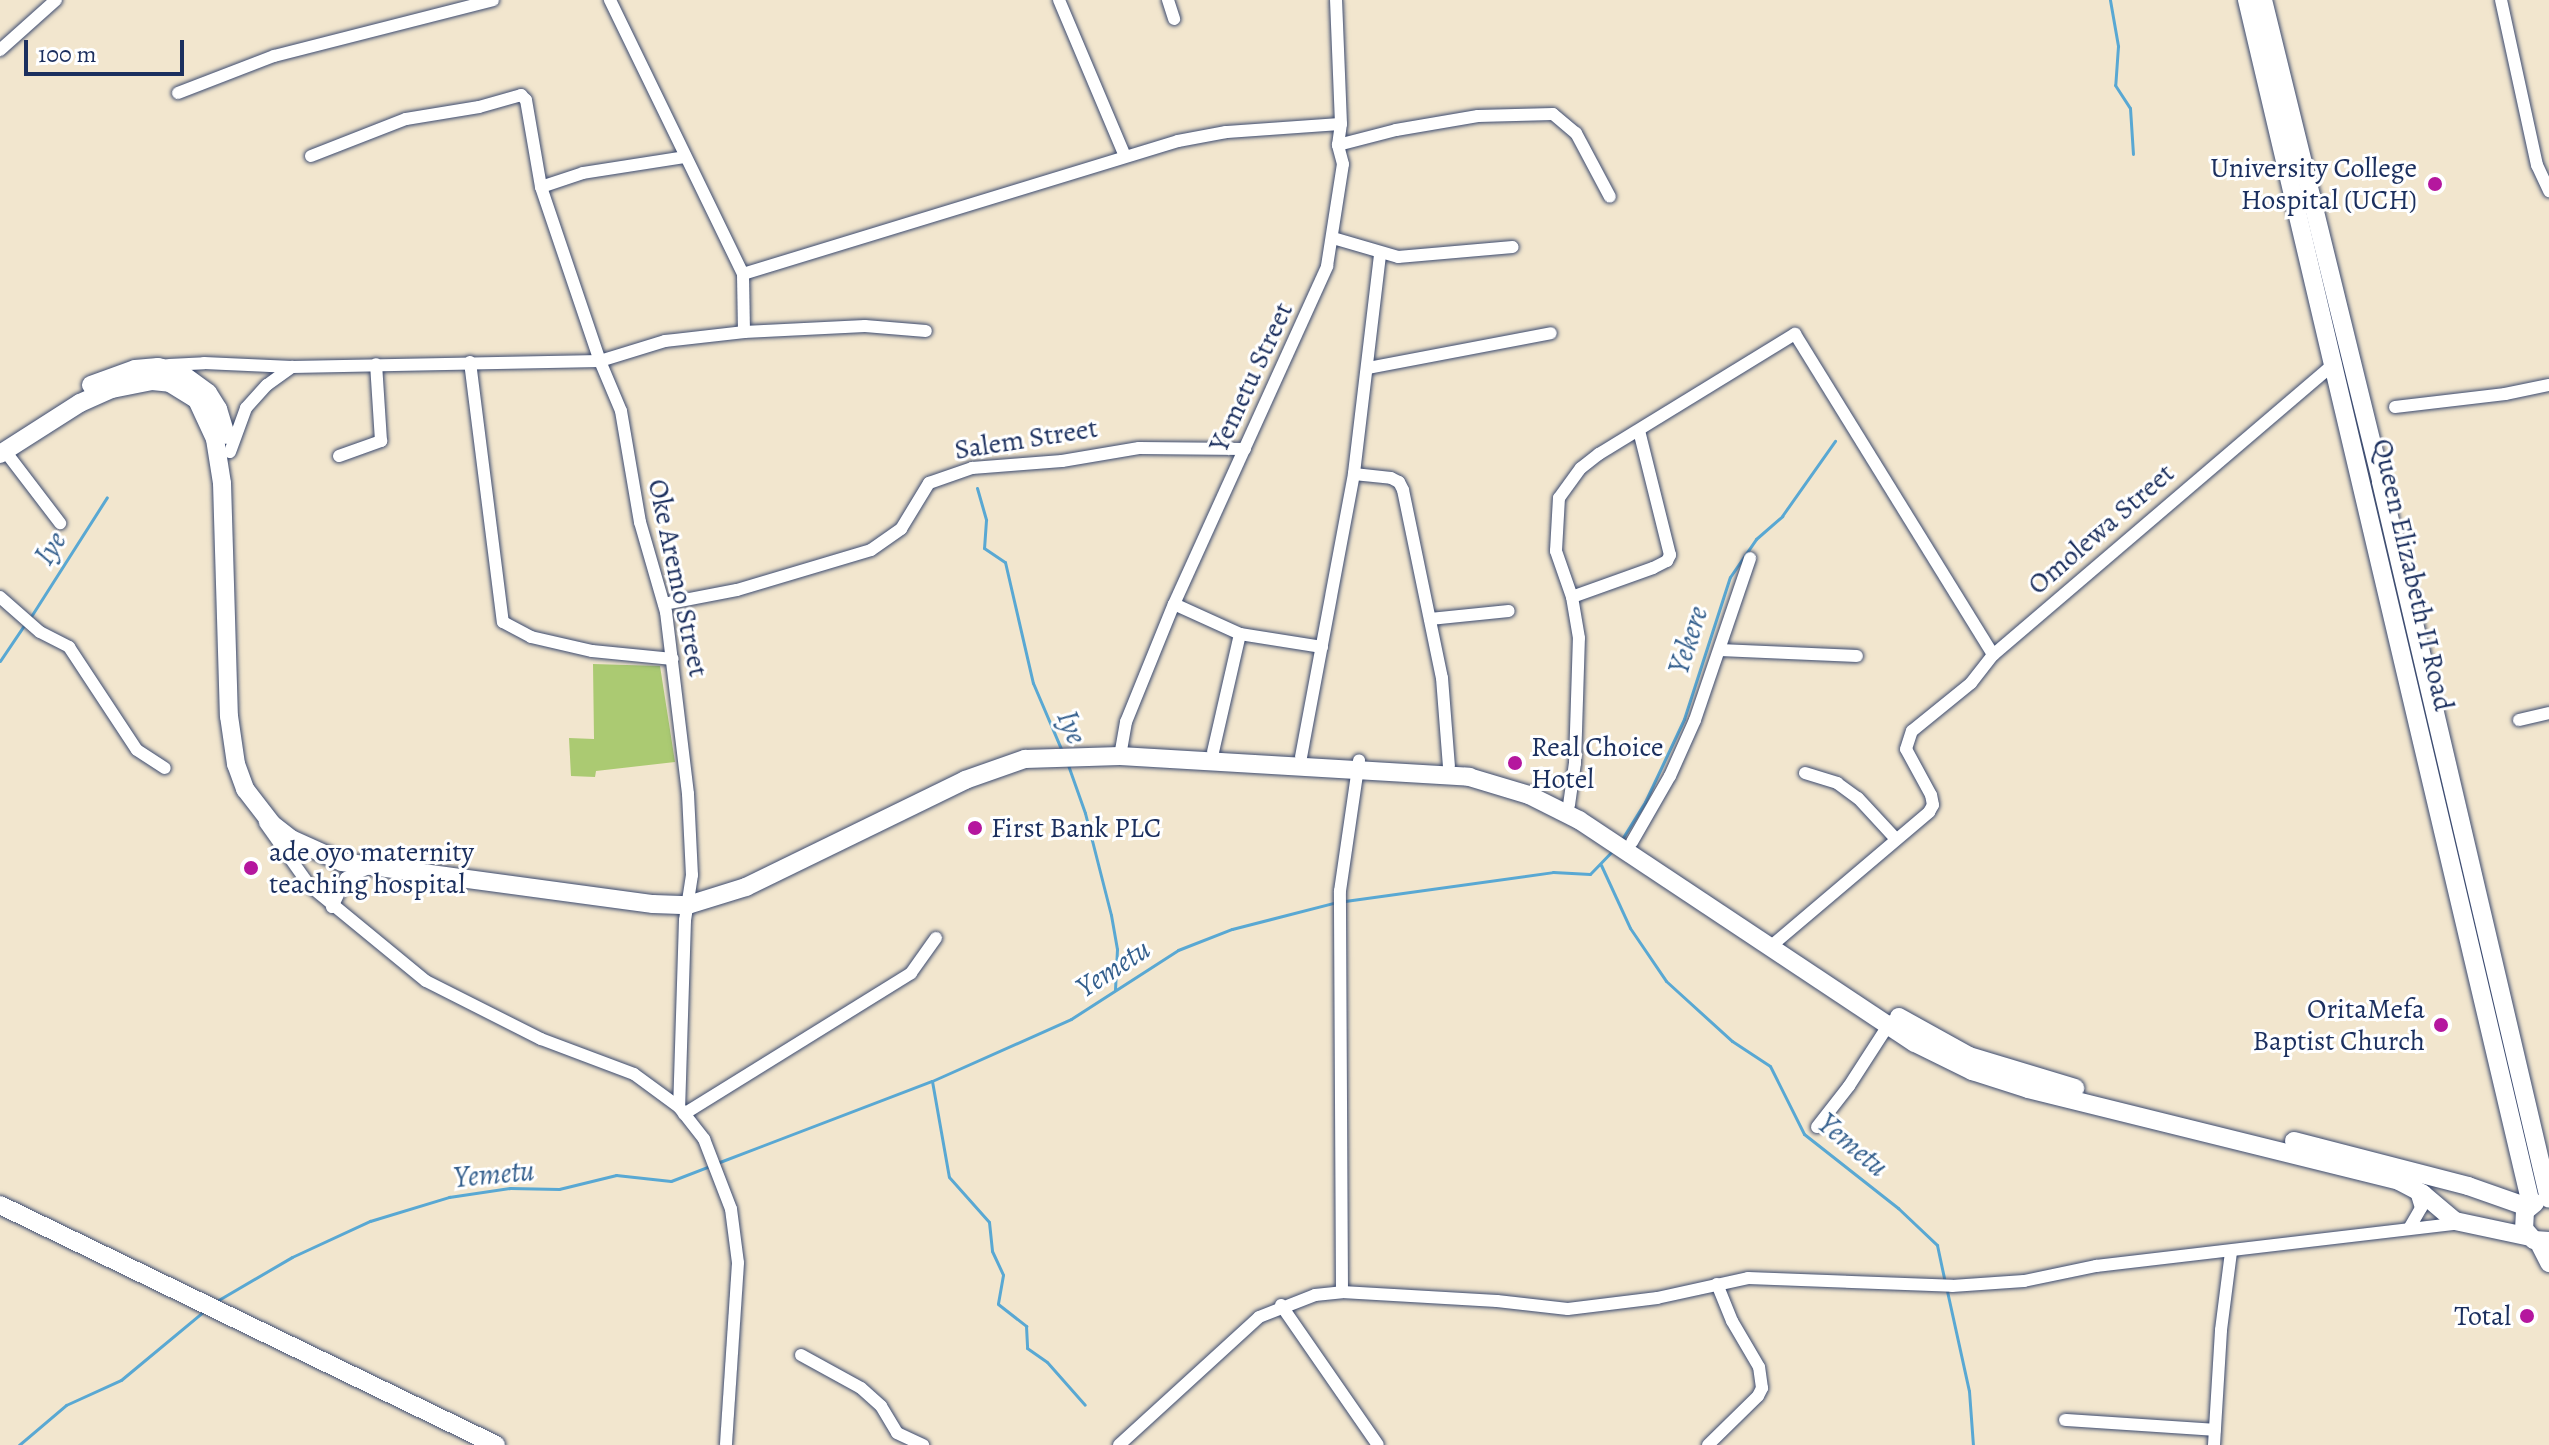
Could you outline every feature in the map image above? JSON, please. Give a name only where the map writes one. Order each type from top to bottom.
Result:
[{"type":"highway","name":"Queen Elizabeth II Road","points":[[2247,0],[2335,363],[2373,484]]},
{"type":"highway","name":"Queen Elizabeth II Road","points":[[2263,0],[2539,1203],[2523,1220],[2539,1240]]},
{"type":"highway","points":[[2,448],[94,384],[135,369],[158,367],[194,379],[208,393],[218,409],[230,452],[231,745],[245,789],[255,805],[291,839],[315,852],[374,867],[653,904],[689,899],[746,887],[1006,763],[1046,756],[1120,752],[1213,752],[1301,757],[1449,774],[1489,782],[1548,804],[1622,841]]},
{"type":"highway","points":[[2,448],[80,403],[112,389],[152,381],[185,389],[197,400],[207,417],[217,449],[222,483],[242,746],[263,796],[296,829],[319,842],[376,857],[689,899]]},
{"type":"highway","points":[[1120,752],[1449,766],[1489,773],[1569,805],[1943,1058],[1998,1080],[2378,1174],[2412,1186],[2461,1223],[2539,1240],[2549,1263]]},
{"type":"highway","points":[[1891,1020],[1996,1067],[2539,1203]]},
{"type":"highway","points":[[0,1205],[225,1319],[496,1445]]},
{"type":"highway","points":[[0,1214],[187,1300]]},
{"type":"highway","points":[[296,1353],[477,1445]]},
{"type":"street","points":[[0,50],[56,0]]},
{"type":"street","points":[[178,93],[274,56],[493,0]]},
{"type":"street","points":[[610,0],[743,274],[744,332]]},
{"type":"street","points":[[1059,0],[1125,156]]},
{"type":"street","points":[[1168,0],[1174,19]]},
{"type":"street","name":"Yemetu Street","points":[[1120,752],[1174,604],[1327,266],[1343,164],[1338,145],[1341,124],[1336,0]]},
{"type":"street","points":[[2501,0],[2537,165],[2549,191]]},
{"type":"street","name":"Oke Aremo Street","points":[[311,156],[406,119],[479,107],[521,95],[526,100],[541,187],[600,361],[621,411],[640,522],[664,604],[673,659],[688,794],[689,899],[682,1111]]},
{"type":"street","points":[[1338,145],[1396,130],[1478,116],[1553,114],[1576,133],[1610,197]]},
{"type":"street","points":[[743,274],[974,206],[1125,156],[1203,135],[1341,124]]},
{"type":"street","points":[[541,187],[583,173],[685,157]]},
{"type":"street","points":[[1333,238],[1380,255],[1428,257],[1513,247]]},
{"type":"street","points":[[1301,757],[1354,474],[1368,368],[1371,310],[1380,255]]},
{"type":"street","points":[[158,367],[204,363],[292,367],[600,361],[665,341],[744,332],[865,326],[926,331]]},
{"type":"street","points":[[1368,368],[1425,360],[1551,333]]},
{"type":"street","points":[[1569,805],[1575,763],[1578,653],[1572,597],[1556,551],[1559,498],[1581,468],[1795,334],[1993,655]]},
{"type":"street","points":[[470,362],[503,622],[531,637],[546,641],[592,651],[673,659]]},
{"type":"street","name":"Omolewa Street","points":[[1896,839],[1933,805],[1906,749],[1906,740],[1971,683],[1993,655],[2335,363]]},
{"type":"street","points":[[339,456],[381,441],[376,364]]},
{"type":"street","points":[[230,452],[246,408],[267,385],[292,367]]},
{"type":"street","points":[[2395,407],[2549,385]]},
{"type":"street","points":[[1572,597],[1653,568],[1667,561],[1670,555],[1639,431]]},
{"type":"street","points":[[2,448],[60,523]]},
{"type":"street","name":"Salem Street","points":[[664,604],[737,590],[871,550],[901,529],[929,483],[972,468],[1062,461],[1109,450],[1245,449]]},
{"type":"street","points":[[1354,474],[1399,482],[1442,678],[1449,766]]},
{"type":"street","points":[[1622,841],[1670,776],[1720,650],[1750,558]]},
{"type":"street","points":[[0,597],[40,632],[69,647],[137,750],[165,768]]},
{"type":"street","points":[[1174,604],[1240,634],[1322,647]]},
{"type":"street","points":[[1430,619],[1509,611]]},
{"type":"street","points":[[1213,752],[1240,634]]},
{"type":"street","points":[[1720,650],[1857,656]]},
{"type":"street","points":[[2519,720],[2549,713]]},
{"type":"street","points":[[1342,1292],[1340,891],[1358,764]]},
{"type":"street","points":[[1774,943],[1896,839],[1858,798],[1837,783],[1805,773]]},
{"type":"street","points":[[255,805],[291,864],[332,907],[426,981],[541,1039],[634,1074],[682,1111],[713,1155],[731,1209],[738,1263],[726,1445]]},
{"type":"street","points":[[332,907],[335,895],[346,878],[374,867]]},
{"type":"street","points":[[682,1111],[911,973],[936,938]]},
{"type":"street","points":[[1817,1127],[1891,1020]]},
{"type":"street","points":[[2410,1227],[2421,1208],[2412,1186]]},
{"type":"street","points":[[1119,1445],[1237,1335],[1281,1305],[1315,1295],[1342,1292],[1497,1301],[1568,1309],[1657,1298],[1717,1284],[1770,1277],[1952,1286],[2024,1281],[2096,1266],[2461,1223]]},
{"type":"street","points":[[2214,1445],[2221,1330],[2231,1252]]},
{"type":"street","points":[[1708,1445],[1758,1396],[1762,1388],[1759,1367],[1732,1321],[1717,1284]]},
{"type":"street","points":[[1281,1305],[1378,1445]]},
{"type":"street","points":[[801,1355],[861,1388],[881,1406],[897,1433],[923,1445]]},
{"type":"street","points":[[2065,1420],[2215,1430]]},
{"type":"green space","points":[[593,664],[660,666],[675,762],[596,771],[595,777],[571,776],[569,738],[594,739]]},
{"type":"waterway","points":[[2110,0],[2118,46],[2115,85],[2130,108],[2133,154]]},
{"type":"waterway","name":"Yekere","points":[[1622,839],[1645,802],[1684,719],[1730,577],[1756,539],[1782,516],[1835,441]]},
{"type":"waterway","name":"Iye","points":[[977,488],[986,520],[984,548],[1005,562],[1033,683],[1062,751]]},
{"type":"waterway","name":"Iye","points":[[30,618],[107,497]]},
{"type":"waterway","name":"Iye","points":[[0,661],[25,624]]},
{"type":"waterway","name":"Iye","points":[[1068,765],[1085,813],[1111,915],[1117,949],[1115,990]]},
{"type":"waterway","name":"Yemetu","points":[[1345,901],[1553,872],[1590,874],[1612,851]]},
{"type":"waterway","name":"Yemetu","points":[[1601,865],[1630,928],[1666,981],[1732,1041],[1770,1066],[1804,1134],[1898,1208],[1937,1245],[1945,1283]]},
{"type":"waterway","name":"Yemetu","points":[[717,1163],[932,1081],[1071,1019],[1178,950],[1232,929],[1337,902]]},
{"type":"waterway","points":[[932,1081],[949,1177],[989,1222],[992,1251],[1003,1275],[998,1304],[1026,1326],[1027,1348],[1047,1362],[1085,1405]]},
{"type":"waterway","name":"Yemetu","points":[[215,1302],[292,1257],[370,1221],[449,1197],[510,1188],[559,1189],[616,1175],[671,1181],[710,1166]]},
{"type":"waterway","name":"Yemetu","points":[[1947,1291],[1969,1391],[1973,1445]]},
{"type":"waterway","name":"Yemetu","points":[[19,1445],[66,1405],[121,1380],[203,1312]]},
{"type":"place","name":"University College Hospital (UCH)","points":[[2435,184]]},
{"type":"place","name":"Real Choice Hotel","points":[[1515,763]]},
{"type":"place","name":"First Bank PLC","points":[[975,828]]},
{"type":"place","name":"ade oyo maternity teaching hospital","points":[[251,868]]},
{"type":"place","name":"OritaMefa Baptist Church","points":[[2441,1025]]},
{"type":"place","name":"Total","points":[[2527,1316]]}]
